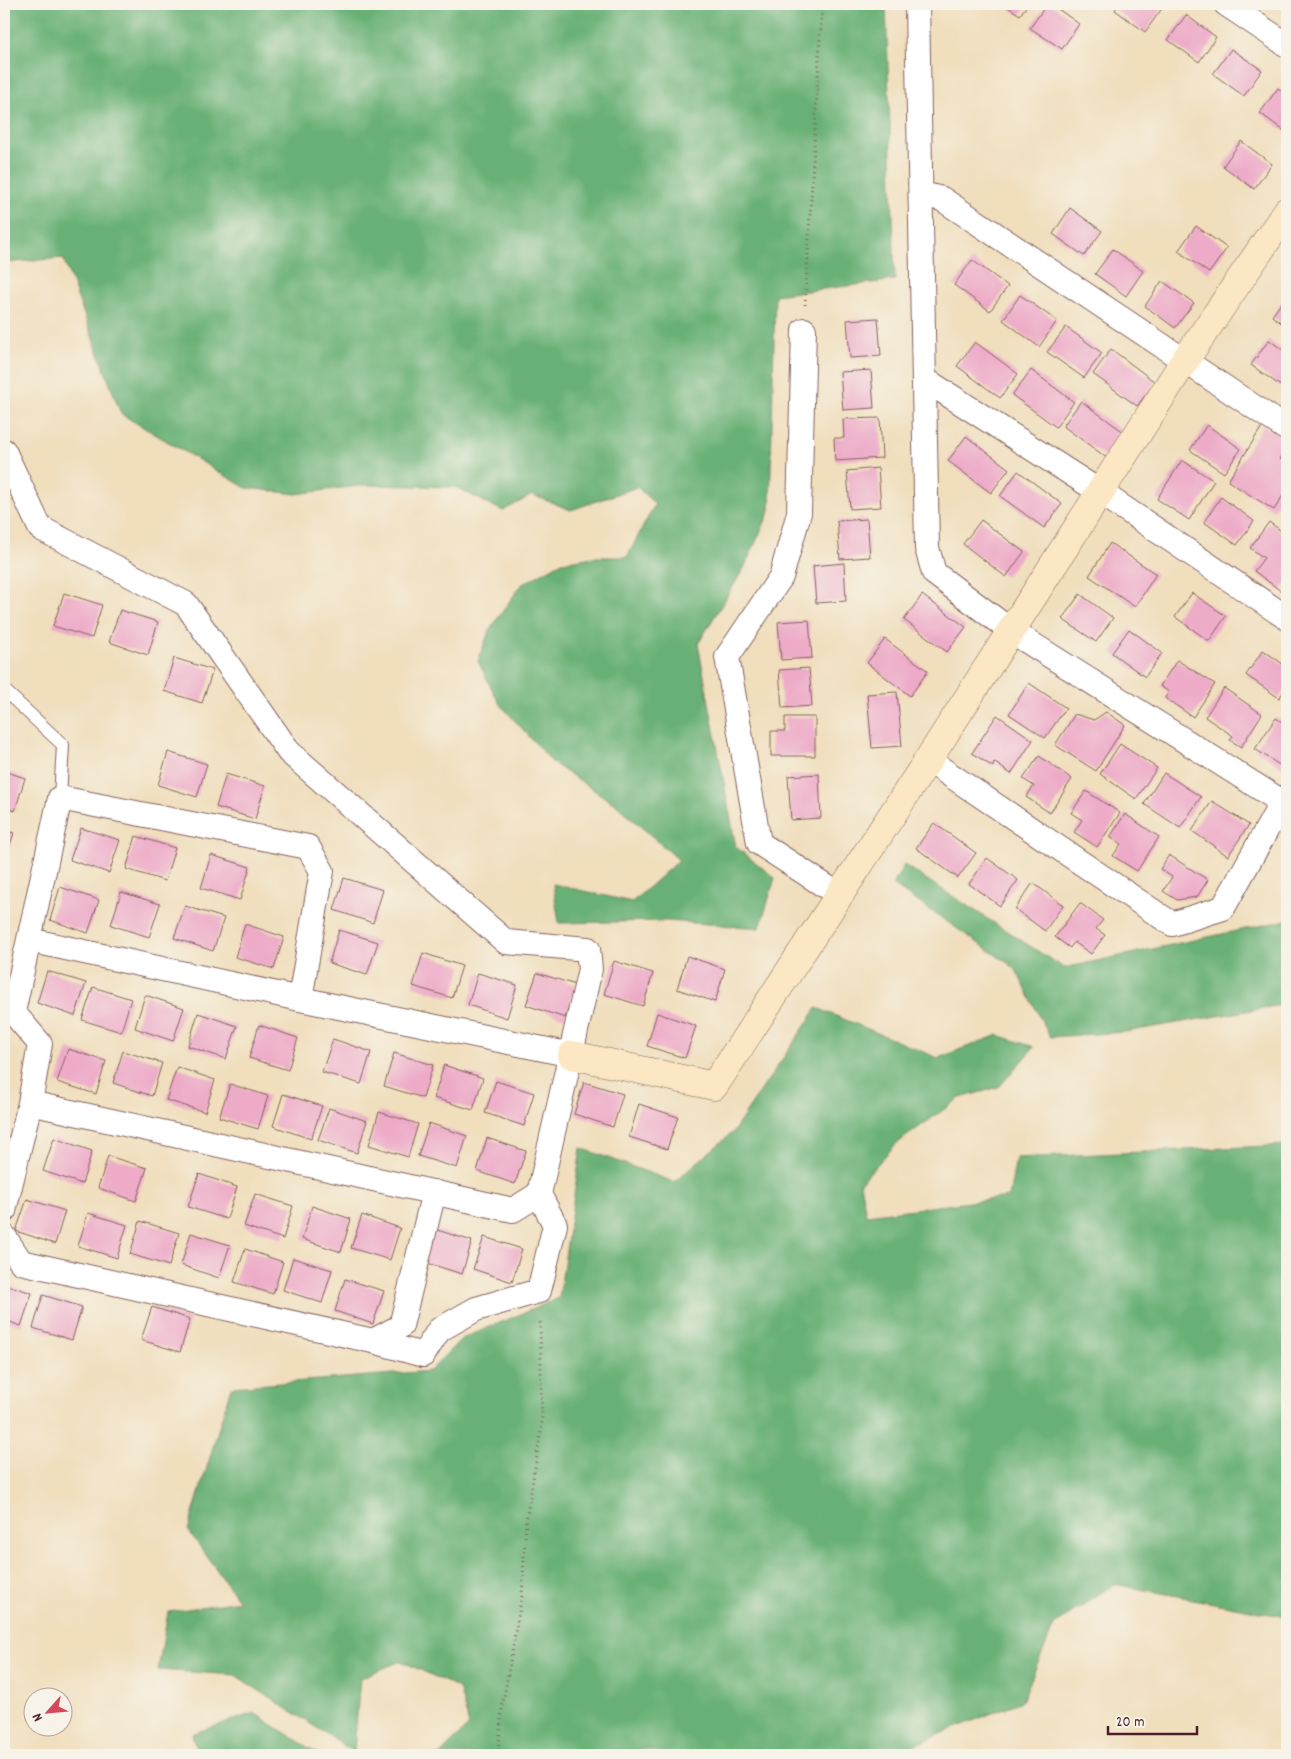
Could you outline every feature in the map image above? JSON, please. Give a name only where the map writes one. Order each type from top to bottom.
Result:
[{"type":"street","points":[[917,4],[927,548],[934,573],[1011,631],[1285,801],[1222,908],[1172,924],[928,760]]},
{"type":"street","points":[[1226,4],[1287,44]]},
{"type":"street","points":[[921,194],[942,199],[1287,429]]},
{"type":"street","points":[[29,940],[714,1086],[928,760],[1185,360],[1283,226]]},
{"type":"street","points":[[804,330],[799,513],[781,576],[727,657],[759,843],[839,895]]},
{"type":"street","points":[[924,379],[1100,492],[1287,618]]},
{"type":"street","points":[[4,451],[40,528],[186,604],[289,752],[506,942],[588,949],[590,969],[539,1194],[555,1225],[539,1292],[476,1309],[439,1330],[423,1355],[373,1341],[21,1262],[4,1236]]},
{"type":"street","points":[[4,1211],[30,1103],[40,1044],[13,1012],[60,798],[308,847],[322,870],[300,999]]},
{"type":"street","points":[[30,1103],[513,1210],[539,1194]]},
{"type":"street","points":[[373,1341],[402,1326],[434,1192]]},
{"type":"lane","points":[[4,690],[63,745],[60,798]]},
{"type":"path","points":[[804,330],[822,4]]},
{"type":"path","points":[[498,1755],[502,1708],[522,1595],[527,1518],[542,1425],[539,1292]]},
{"type":"green space","points":[[4,4],[886,4],[895,280],[775,295],[770,511],[744,568],[698,644],[736,847],[775,878],[760,928],[667,921],[559,923],[553,884],[632,902],[679,860],[615,804],[553,763],[499,703],[478,661],[489,631],[521,585],[562,562],[593,557],[627,557],[655,504],[637,487],[571,510],[532,495],[503,511],[455,487],[365,485],[296,494],[246,488],[121,414],[63,258],[4,263]]},
{"type":"green space","points":[[904,865],[1064,968],[1287,920],[1287,1004],[1125,1032],[1050,1037],[1015,968],[893,885]]},
{"type":"green space","points":[[817,1008],[938,1058],[998,1035],[1034,1047],[999,1087],[960,1098],[897,1143],[860,1183],[866,1215],[1009,1197],[1016,1158],[1287,1145],[1287,1617],[1114,1584],[1054,1625],[1022,1701],[889,1755],[674,1755],[641,1749],[634,1755],[439,1755],[469,1725],[459,1688],[401,1661],[360,1678],[354,1752],[235,1675],[158,1670],[168,1612],[239,1601],[188,1530],[231,1387],[430,1371],[461,1339],[559,1298],[581,1148],[674,1182],[733,1132]]},
{"type":"green space","points":[[254,1713],[320,1755],[198,1755],[192,1734]]},
{"type":"building","points":[[1003,4],[1028,4],[1020,15]]},
{"type":"building","points":[[1047,4],[1051,4],[1079,24],[1062,49],[1030,28]]},
{"type":"building","points":[[1119,4],[1159,4],[1163,7],[1145,32],[1115,10]]},
{"type":"building","points":[[1186,15],[1216,37],[1199,62],[1168,40]]},
{"type":"building","points":[[1231,49],[1262,70],[1244,96],[1213,74]]},
{"type":"building","points":[[1278,88],[1287,95],[1287,133],[1260,113]]},
{"type":"building","points":[[1241,141],[1272,164],[1254,189],[1223,166]]},
{"type":"building","points":[[1070,208],[1102,231],[1084,256],[1053,234]]},
{"type":"building","points":[[1196,226],[1227,248],[1209,273],[1178,251]]},
{"type":"building","points":[[1113,249],[1143,271],[1126,296],[1095,274]]},
{"type":"building","points":[[972,260],[1008,286],[990,311],[954,285]]},
{"type":"building","points":[[1162,281],[1194,303],[1175,328],[1145,306]]},
{"type":"building","points":[[1020,295],[1057,321],[1039,347],[1003,320]]},
{"type":"building","points":[[1287,295],[1287,327],[1272,316]]},
{"type":"building","points":[[878,318],[881,356],[850,358],[847,320]]},
{"type":"building","points":[[1066,327],[1102,353],[1084,378],[1047,352]]},
{"type":"building","points":[[1269,340],[1287,353],[1287,379],[1282,387],[1251,365]]},
{"type":"building","points":[[975,342],[1018,374],[1000,398],[957,366]]},
{"type":"building","points":[[1111,349],[1155,382],[1137,406],[1093,374]]},
{"type":"building","points":[[871,370],[874,408],[843,410],[840,372]]},
{"type":"building","points":[[1031,370],[1074,402],[1056,427],[1012,395]]},
{"type":"building","points":[[1081,401],[1125,433],[1107,458],[1063,426]]},
{"type":"building","points":[[880,418],[882,458],[835,461],[834,438],[844,438],[843,419]]},
{"type":"building","points":[[1207,425],[1241,449],[1224,473],[1190,450]]},
{"type":"building","points":[[1263,425],[1287,441],[1287,448],[1280,459],[1287,464],[1287,489],[1274,510],[1228,481]]},
{"type":"building","points":[[966,436],[1009,469],[991,493],[948,461]]},
{"type":"building","points":[[1182,460],[1214,481],[1189,520],[1157,499]]},
{"type":"building","points":[[878,468],[881,507],[850,509],[847,471]]},
{"type":"building","points":[[1018,471],[1062,504],[1044,528],[1000,496]]},
{"type":"building","points":[[1221,497],[1254,521],[1237,545],[1204,522]]},
{"type":"building","points":[[867,519],[870,557],[840,559],[837,521]]},
{"type":"building","points":[[981,520],[1024,552],[1006,577],[963,544]]},
{"type":"building","points":[[1269,522],[1287,535],[1287,583],[1281,591],[1254,571],[1264,558],[1250,548]]},
{"type":"building","points":[[1110,543],[1156,574],[1135,607],[1089,576]]},
{"type":"building","points":[[844,563],[846,601],[816,603],[813,566]]},
{"type":"building","points":[[64,593],[102,605],[92,638],[53,626]]},
{"type":"building","points":[[1192,593],[1226,616],[1209,641],[1175,617]]},
{"type":"building","points":[[1080,594],[1113,618],[1096,642],[1062,619]]},
{"type":"building","points":[[922,595],[966,627],[947,652],[904,620]]},
{"type":"building","points":[[120,610],[158,622],[148,655],[109,642]]},
{"type":"building","points":[[809,620],[812,658],[781,660],[778,622]]},
{"type":"building","points":[[1129,629],[1162,653],[1145,677],[1112,653]]},
{"type":"building","points":[[885,639],[928,671],[910,696],[867,663]]},
{"type":"building","points":[[1263,650],[1287,667],[1287,687],[1279,698],[1246,675]]},
{"type":"building","points":[[174,658],[213,670],[202,703],[164,691]]},
{"type":"building","points":[[1177,660],[1215,684],[1193,717],[1165,698],[1169,692],[1160,686]]},
{"type":"building","points":[[809,668],[812,706],[782,708],[779,670]]},
{"type":"building","points":[[1029,683],[1066,708],[1045,738],[1009,714]]},
{"type":"building","points":[[1224,688],[1262,714],[1241,747],[1230,740],[1233,736],[1205,717]]},
{"type":"building","points":[[897,692],[902,746],[872,748],[867,694]]},
{"type":"building","points":[[1106,712],[1125,725],[1096,771],[1055,745],[1075,714],[1094,720]]},
{"type":"building","points":[[997,715],[1033,740],[1011,774],[994,762],[993,767],[972,753]]},
{"type":"building","points":[[785,717],[815,717],[815,756],[771,756],[771,731],[785,731]]},
{"type":"building","points":[[1276,718],[1287,725],[1287,770],[1255,749]]},
{"type":"building","points":[[1120,744],[1157,768],[1136,799],[1100,774]]},
{"type":"building","points":[[168,752],[207,764],[197,797],[158,785]]},
{"type":"building","points":[[1039,756],[1072,779],[1050,813],[1026,797],[1034,786],[1023,779]]},
{"type":"building","points":[[4,771],[25,778],[15,811],[4,807]]},
{"type":"building","points":[[1164,773],[1201,797],[1180,828],[1144,804]]},
{"type":"building","points":[[226,774],[265,786],[255,819],[216,807]]},
{"type":"building","points":[[819,774],[821,818],[791,820],[788,776]]},
{"type":"building","points":[[1086,791],[1120,813],[1097,847],[1074,832],[1082,820],[1071,813]]},
{"type":"building","points":[[1212,801],[1249,825],[1228,856],[1192,831]]},
{"type":"building","points":[[1125,814],[1159,837],[1137,871],[1113,856],[1121,844],[1110,837]]},
{"type":"building","points":[[934,823],[976,853],[958,878],[916,848]]},
{"type":"building","points":[[81,828],[120,840],[109,873],[70,860]]},
{"type":"building","points":[[4,830],[14,833],[4,863]]},
{"type":"building","points":[[136,836],[175,848],[165,881],[126,869]]},
{"type":"building","points":[[211,855],[250,867],[240,900],[201,888]]},
{"type":"building","points":[[1169,855],[1208,880],[1197,897],[1177,900],[1163,891],[1172,877],[1160,869]]},
{"type":"building","points":[[987,858],[1018,880],[1000,906],[969,884]]},
{"type":"building","points":[[344,878],[383,890],[373,923],[334,910]]},
{"type":"building","points":[[1033,883],[1063,905],[1045,931],[1015,909]]},
{"type":"building","points":[[60,887],[99,900],[88,933],[50,920]]},
{"type":"building","points":[[121,892],[160,904],[149,937],[111,925]]},
{"type":"building","points":[[1080,903],[1103,920],[1096,929],[1105,935],[1091,954],[1074,942],[1070,948],[1055,937]]},
{"type":"building","points":[[185,906],[224,918],[213,951],[174,938]]},
{"type":"building","points":[[245,924],[284,937],[274,969],[235,957]]},
{"type":"building","points":[[339,930],[378,942],[367,975],[329,963]]},
{"type":"building","points":[[423,953],[462,966],[452,998],[413,986]]},
{"type":"building","points":[[687,956],[725,969],[715,1002],[677,989]]},
{"type":"building","points":[[614,961],[653,973],[643,1006],[604,994]]},
{"type":"building","points":[[47,971],[86,983],[75,1016],[37,1003]]},
{"type":"building","points":[[478,973],[517,985],[507,1018],[468,1005]]},
{"type":"building","points":[[537,973],[576,985],[565,1018],[526,1005]]},
{"type":"building","points":[[93,987],[131,999],[121,1032],[82,1020]]},
{"type":"building","points":[[145,995],[184,1008],[173,1041],[135,1028]]},
{"type":"building","points":[[198,1013],[237,1026],[226,1059],[188,1046]]},
{"type":"building","points":[[657,1013],[696,1026],[685,1058],[647,1046]]},
{"type":"building","points":[[259,1025],[298,1038],[288,1070],[249,1058]]},
{"type":"building","points":[[333,1039],[371,1052],[361,1084],[322,1072]]},
{"type":"building","points":[[68,1049],[106,1061],[96,1094],[57,1082]]},
{"type":"building","points":[[123,1051],[162,1063],[152,1096],[113,1083]]},
{"type":"building","points":[[394,1053],[433,1065],[423,1098],[384,1086]]},
{"type":"building","points":[[444,1065],[483,1078],[473,1110],[434,1098]]},
{"type":"building","points":[[177,1067],[215,1080],[205,1112],[166,1100]]},
{"type":"building","points":[[496,1081],[534,1093],[524,1126],[485,1113]]},
{"type":"building","points":[[584,1082],[623,1094],[613,1127],[574,1114]]},
{"type":"building","points":[[230,1084],[268,1096],[258,1129],[219,1117]]},
{"type":"building","points":[[283,1094],[322,1106],[311,1139],[273,1126]]},
{"type":"building","points":[[639,1104],[678,1117],[667,1149],[629,1137]]},
{"type":"building","points":[[329,1108],[367,1121],[357,1153],[318,1140]]},
{"type":"building","points":[[379,1112],[418,1124],[408,1157],[369,1145]]},
{"type":"building","points":[[429,1123],[467,1136],[457,1168],[418,1156]]},
{"type":"building","points":[[54,1138],[92,1151],[82,1184],[43,1171]]},
{"type":"building","points":[[487,1138],[526,1151],[515,1184],[477,1171]]},
{"type":"building","points":[[108,1156],[147,1168],[136,1201],[98,1188]]},
{"type":"building","points":[[199,1174],[237,1187],[227,1219],[188,1207]]},
{"type":"building","points":[[255,1194],[293,1206],[283,1239],[244,1226]]},
{"type":"building","points":[[27,1199],[65,1211],[55,1244],[16,1231]]},
{"type":"building","points":[[312,1206],[351,1219],[341,1252],[302,1239]]},
{"type":"building","points":[[88,1213],[127,1225],[117,1258],[78,1246]]},
{"type":"building","points":[[362,1215],[400,1228],[390,1260],[351,1248]]},
{"type":"building","points":[[140,1221],[179,1233],[169,1266],[130,1254]]},
{"type":"building","points":[[434,1229],[472,1241],[462,1274],[424,1262]]},
{"type":"building","points":[[191,1233],[230,1245],[219,1278],[181,1265]]},
{"type":"building","points":[[484,1237],[522,1249],[512,1282],[473,1269]]},
{"type":"building","points":[[245,1249],[283,1262],[273,1294],[234,1282]]},
{"type":"building","points":[[293,1258],[332,1270],[322,1303],[283,1290]]},
{"type":"building","points":[[345,1279],[384,1291],[373,1324],[335,1311]]},
{"type":"building","points":[[4,1284],[32,1293],[21,1326],[4,1320]]},
{"type":"building","points":[[43,1295],[82,1307],[72,1340],[33,1328]]},
{"type":"building","points":[[152,1307],[190,1319],[180,1352],[141,1340]]}]
